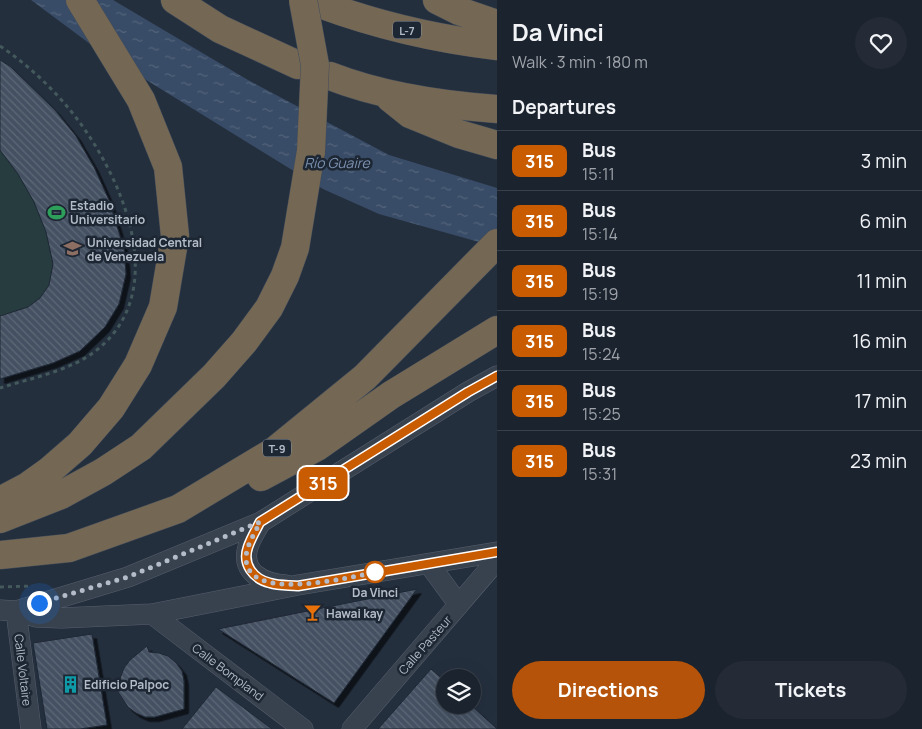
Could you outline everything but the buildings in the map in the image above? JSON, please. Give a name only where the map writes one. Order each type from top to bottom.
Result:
[{"type":"highway","points":[[0,501],[28,486],[49,471],[80,444],[111,408],[138,365],[163,307],[174,236],[168,167],[141,100],[80,0]]},
{"type":"highway","points":[[176,0],[220,29],[298,66]]},
{"type":"highway","points":[[440,1],[458,12],[497,24]]},
{"type":"highway","points":[[0,519],[61,495],[103,472],[142,447],[214,376],[244,342],[270,308],[285,276],[295,248],[311,151],[315,65],[311,2]]},
{"type":"highway","name":"L-7","points":[[311,2],[365,20],[424,34],[497,46]]},
{"type":"highway","points":[[330,76],[354,86],[383,92],[497,109]]},
{"type":"highway","points":[[383,92],[466,127],[497,131]]},
{"type":"highway","points":[[383,92],[410,114],[459,134],[497,145]]},
{"type":"highway","name":"T-9","points":[[0,555],[69,548],[178,509],[272,452],[365,377],[497,243]]},
{"type":"highway","name":"T-9","points":[[0,564],[47,562],[122,544],[191,516],[317,447],[391,395],[497,330]]},
{"type":"street","points":[[8,610],[128,577],[260,522],[468,392],[497,376]]},
{"type":"street","points":[[260,522],[248,548],[247,564],[251,571],[269,583],[298,586]]},
{"type":"street","points":[[8,610],[36,617],[61,618],[152,614],[298,586],[497,552]]},
{"type":"street","name":"Calle Pasteur","points":[[352,729],[497,560]]},
{"type":"street","points":[[429,564],[459,605]]},
{"type":"street","name":"Calle Voltaire","points":[[8,610],[31,729]]},
{"type":"street","name":"Calle Bompland","points":[[152,614],[303,729]]},
{"type":"path","points":[[0,46],[24,63],[50,87],[72,113],[94,144],[112,178],[125,211],[134,244],[136,266],[133,293],[126,314],[114,333],[98,350],[75,364],[0,388]]},
{"type":"green space","name":"Estadio Universitario","points":[[0,60],[11,67],[55,110],[109,200],[124,249],[126,274],[119,304],[105,327],[80,351],[53,363],[0,379]]},
{"type":"water","name":"Río Guaire","points":[[31,0],[113,0],[248,80],[389,155],[497,188],[497,247],[379,214],[323,189],[101,52]]},
{"type":"bus line","name":"315","points":[[497,376],[468,392],[260,522],[246,556],[247,564],[258,577],[269,583],[298,586],[497,552]]},
{"type":"place","name":"Estadio Universitario","points":[[56,212]]},
{"type":"place","name":"Universidad Central de Venezuela","points":[[73,249]]},
{"type":"place","name":"Da Vinci","points":[[375,572]]},
{"type":"place","name":"Hawai kay","points":[[312,613]]},
{"type":"place","name":"Edificio Palpoc","points":[[70,684]]},
{"type":"route","points":[[39,603],[128,577],[260,522],[248,548],[247,564],[251,571],[269,583],[298,586],[378,572],[375,572]]}]
